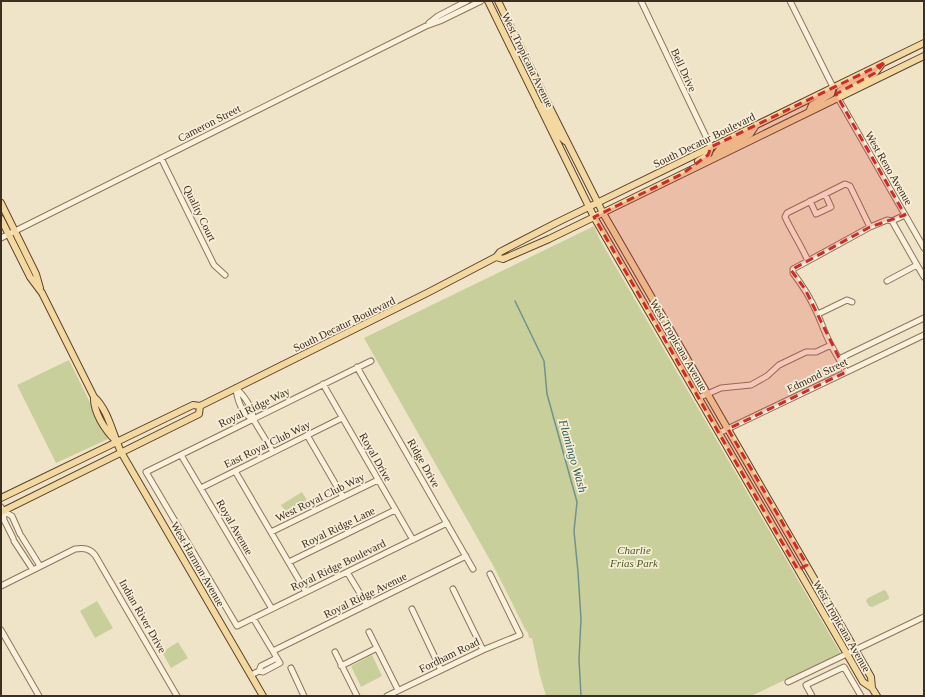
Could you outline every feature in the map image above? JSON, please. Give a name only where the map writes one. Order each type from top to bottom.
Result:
[{"type":"main road","name":"West Tropicana Avenue","points":[[488,1],[594,217],[863,682],[872,688],[877,696]]},
{"type":"main road","name":"West Tropicana Avenue","points":[[498,1],[603,213],[872,677],[872,688]]},
{"type":"main road","name":"South Decatur Boulevard","points":[[1,498],[192,405],[200,406],[429,292],[496,257],[500,252],[598,202],[924,43]]},
{"type":"main road","name":"South Decatur Boulevard","points":[[496,257],[503,259],[549,239],[924,56]]},
{"type":"main road","points":[[838,98],[840,91],[875,73],[884,63]]},
{"type":"main road","points":[[810,112],[812,105],[831,94],[833,87]]},
{"type":"main road","points":[[539,105],[544,107],[560,136],[569,145]]},
{"type":"main road","points":[[715,158],[719,150],[750,134],[756,125]]},
{"type":"main road","points":[[682,174],[687,167],[708,155],[710,147]]},
{"type":"main road","name":"West Harmon Avenue","points":[[1,203],[36,274],[42,293],[94,397],[93,404],[104,425],[122,452],[263,696]]},
{"type":"main road","name":"West Harmon Avenue","points":[[1,219],[30,277],[42,293]]},
{"type":"main road","points":[[667,344],[675,339]]},
{"type":"main road","name":"South Decatur Boulevard","points":[[2,510],[199,414],[200,406]]},
{"type":"main road","points":[[755,496],[764,490]]},
{"type":"main road","points":[[798,570],[807,565]]},
{"type":"main road","points":[[802,577],[811,572]]},
{"type":"street","name":"Cameron Street","points":[[426,26],[438,16],[467,1]]},
{"type":"street","name":"Cameron Street","points":[[1,238],[14,230],[426,26],[440,21],[481,1]]},
{"type":"street","name":"Bell Drive","points":[[641,1],[710,147]]},
{"type":"street","points":[[790,1],[833,87]]},
{"type":"street","name":"West Reno Avenue","points":[[838,98],[924,248]]},
{"type":"street","name":"Quality Court","points":[[161,158],[214,265],[225,275]]},
{"type":"street","points":[[808,261],[799,241],[793,235],[785,217],[787,213],[845,184],[850,186],[870,227]]},
{"type":"street","points":[[810,201],[816,214],[831,206],[825,194]]},
{"type":"street","points":[[846,372],[824,332],[818,314],[805,289],[793,273],[793,268],[870,227],[886,220],[892,221],[905,215]]},
{"type":"street","points":[[892,221],[924,277]]},
{"type":"street","points":[[887,281],[917,266]]},
{"type":"street","points":[[818,314],[847,300],[852,302]]},
{"type":"street","points":[[839,359],[924,318]]},
{"type":"street","name":"Edmond Street","points":[[719,433],[924,335]]},
{"type":"street","points":[[698,398],[721,388],[750,385],[767,376],[779,365],[806,352],[816,352],[831,345]]},
{"type":"street","name":"Royal Ridge Way","points":[[237,626],[146,472],[371,361]]},
{"type":"street","name":"Ridge Drive","points":[[357,367],[473,569]]},
{"type":"street","name":"Royal Drive","points":[[322,384],[413,540]]},
{"type":"street","points":[[236,388],[237,399],[247,417],[253,419],[273,452]]},
{"type":"street","name":"East Royal Club Way","points":[[200,488],[342,418]]},
{"type":"street","points":[[307,435],[343,497]]},
{"type":"street","name":"Royal Avenue","points":[[181,455],[272,609]]},
{"type":"street","points":[[235,471],[306,592]]},
{"type":"street","name":"West Royal Club Way","points":[[271,532],[378,480]]},
{"type":"street","points":[[1,586],[40,566],[21,535],[12,516],[2,510]]},
{"type":"street","points":[[2,510],[4,520],[33,570]]},
{"type":"street","name":"Royal Ridge Lane","points":[[289,562],[396,510]]},
{"type":"street","name":"Royal Ridge Boulevard","points":[[237,626],[447,523]]},
{"type":"street","name":"Indian River Drive","points":[[40,566],[75,549],[88,549],[96,555],[177,696]]},
{"type":"street","name":"Royal Ridge Avenue","points":[[273,651],[466,556]]},
{"type":"street","points":[[347,572],[367,605]]},
{"type":"street","name":"Fordham Road","points":[[387,696],[483,650],[520,635],[490,574]]},
{"type":"street","points":[[453,589],[483,650]]},
{"type":"street","points":[[412,609],[441,670]]},
{"type":"street","points":[[788,682],[924,617]]},
{"type":"street","points":[[250,675],[259,671],[263,672],[280,663],[253,618]]},
{"type":"street","points":[[1,630],[39,696]]},
{"type":"street","points":[[369,632],[398,690]]},
{"type":"street","points":[[341,666],[377,648]]},
{"type":"street","points":[[335,652],[356,696]]},
{"type":"street","points":[[259,671],[261,666],[277,658]]},
{"type":"street","points":[[812,696],[806,685],[844,667],[861,696]]},
{"type":"street","points":[[291,668],[304,696]]},
{"type":"highlighted area","points":[[884,63],[875,73],[836,94],[905,215],[870,227],[791,270],[805,289],[846,372],[728,429],[807,565],[798,570],[594,217],[682,174],[708,155],[711,147]]},
{"type":"green space","name":"Charlie Frias Park","points":[[594,226],[599,238],[841,654],[751,696],[546,696],[532,638],[529,638],[528,633],[494,567],[364,338]]},
{"type":"green space","points":[[69,360],[108,439],[56,463],[17,385]]},
{"type":"green space","points":[[302,492],[308,502],[287,514],[281,505]]},
{"type":"green space","points":[[884,590],[886,591],[889,599],[872,607],[869,606],[866,601],[868,598]]},
{"type":"green space","points":[[97,601],[113,628],[95,638],[80,611]]},
{"type":"green space","points":[[178,642],[188,658],[171,668],[162,652]]},
{"type":"green space","points":[[372,655],[382,676],[361,687],[351,666]]},
{"type":"waterway","name":"Flamingo Wash","points":[[515,301],[544,361],[547,394],[577,502],[574,531],[581,619],[579,659],[581,696]]}]
